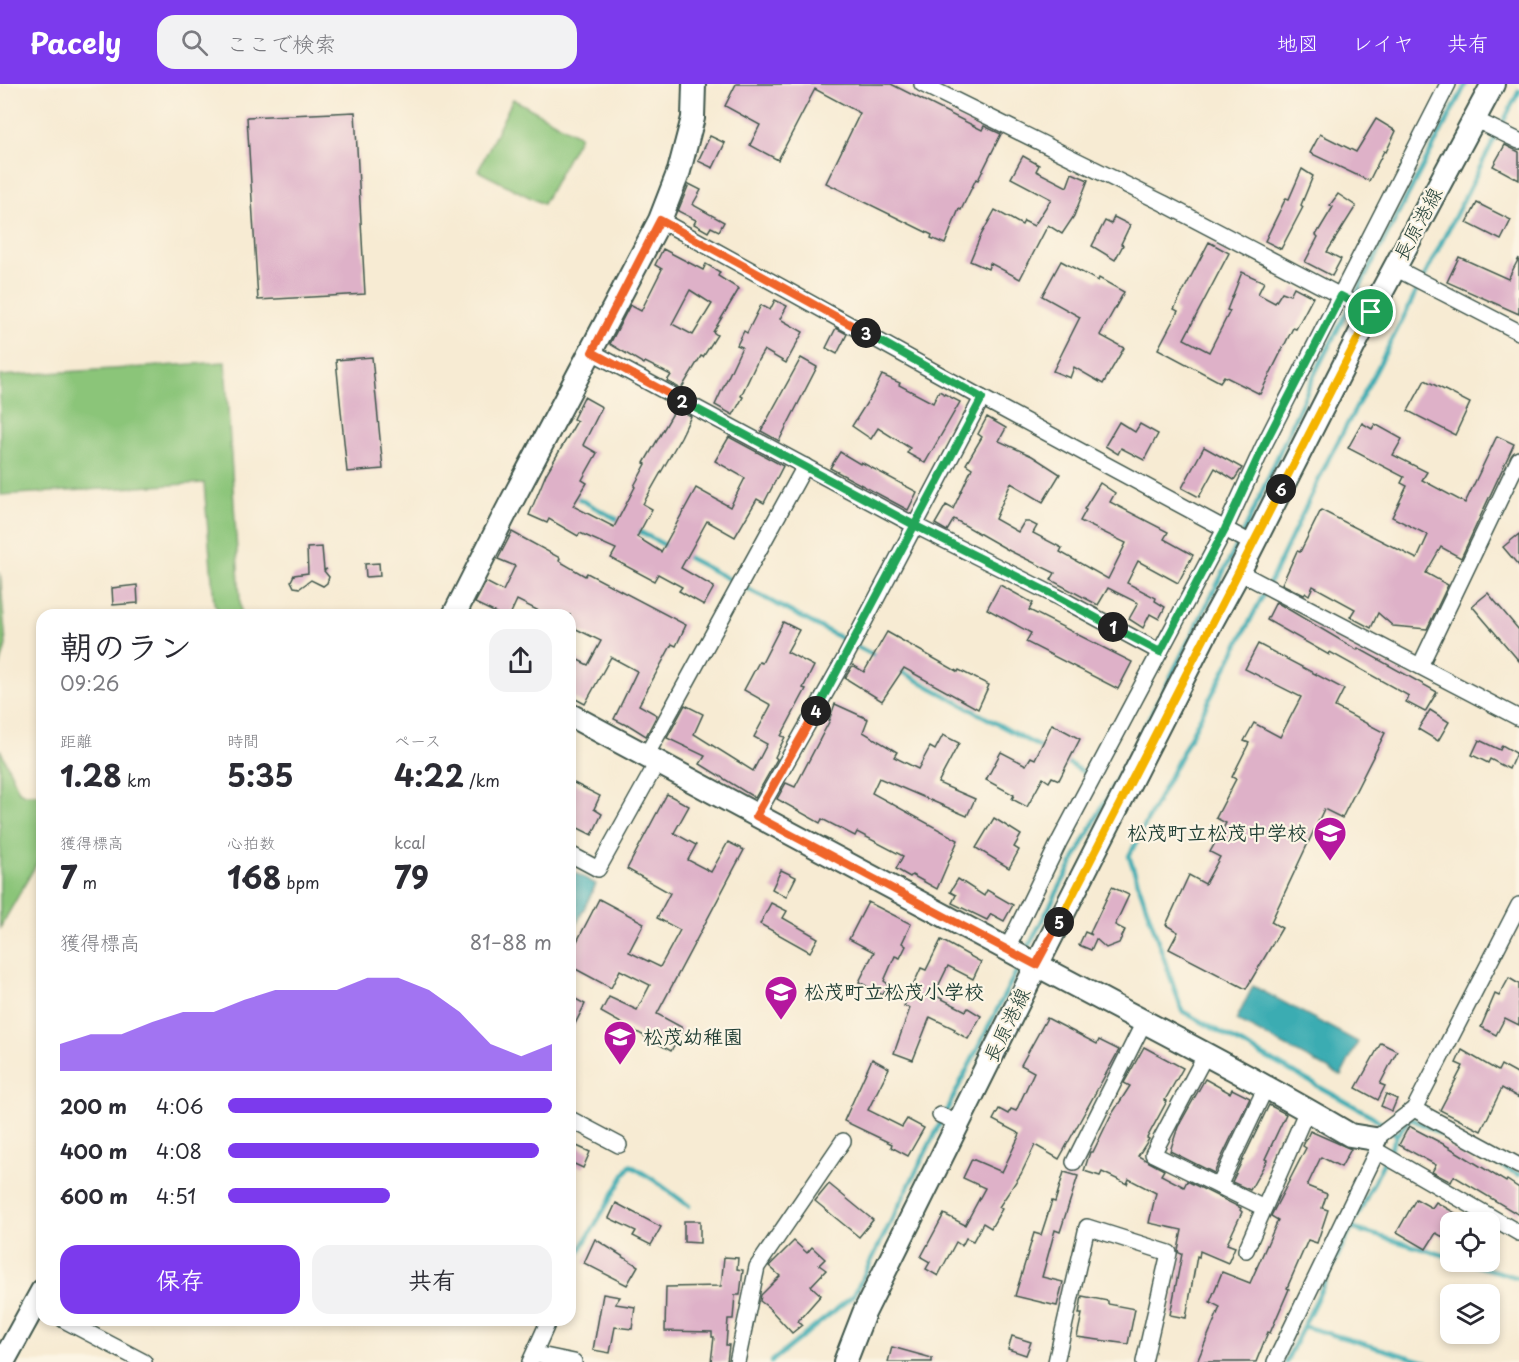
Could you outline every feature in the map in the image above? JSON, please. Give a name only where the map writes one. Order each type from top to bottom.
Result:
[{"type":"street","points":[[457,609],[660,220],[682,160],[693,118],[694,84]]},
{"type":"street","points":[[922,84],[1163,203],[1371,312]]},
{"type":"street","points":[[1022,957],[1059,842],[1225,529],[1263,447],[1448,84]]},
{"type":"street","name":"長原港線","points":[[845,1362],[864,1313],[1022,957],[1239,572],[1371,312],[1492,84]]},
{"type":"street","points":[[1474,118],[1519,141]]},
{"type":"street","points":[[660,220],[1252,544]]},
{"type":"street","points":[[1395,268],[1519,332]]},
{"type":"street","points":[[592,352],[914,525],[1056,596],[1160,652]]},
{"type":"street","points":[[756,816],[844,660],[982,398]]},
{"type":"street","points":[[1420,666],[1519,459]]},
{"type":"street","points":[[576,857],[598,869],[652,759],[805,466]]},
{"type":"street","points":[[1239,572],[1519,718]]},
{"type":"street","points":[[576,718],[756,816],[1145,1020],[1350,1135],[1376,1145],[1519,1233]]},
{"type":"street","points":[[1275,1362],[1376,1145],[1414,1109],[1519,905]]},
{"type":"street","points":[[1074,1162],[1145,1020]]},
{"type":"street","points":[[1206,1054],[1153,1154],[1264,1208]]},
{"type":"street","points":[[1219,1186],[1266,1088]]},
{"type":"street","points":[[1414,1109],[1519,1166]]},
{"type":"street","points":[[1246,1250],[1307,1110]]},
{"type":"street","points":[[576,1122],[619,1145]]},
{"type":"street","points":[[737,1362],[756,1267],[843,1141]]},
{"type":"street","points":[[1056,1362],[1087,1227],[1169,1253],[1144,1362]]},
{"type":"street","points":[[3,1362],[36,1308]]},
{"type":"street","points":[[75,1326],[144,1362]]},
{"type":"street","points":[[546,1326],[532,1358],[574,1362]]},
{"type":"green space","points":[[513,99],[580,136],[543,204],[478,171]]},
{"type":"green space","points":[[225,362],[241,609],[218,609],[214,603],[204,483],[0,495],[0,376]]},
{"type":"green space","points":[[0,572],[6,645],[0,667]]},
{"type":"green space","points":[[0,749],[19,791],[24,794],[36,794],[36,865],[0,928]]},
{"type":"water","points":[[576,873],[596,884],[576,926]]},
{"type":"water","points":[[1253,986],[1358,1042],[1341,1076],[1236,1020]]},
{"type":"building","points":[[736,84],[891,84],[982,130],[984,126],[1001,134],[978,180],[976,179],[961,210],[959,209],[945,244],[931,238],[932,235],[826,183],[860,113],[815,89],[778,160],[750,145],[760,125],[725,106]]},
{"type":"building","points":[[355,112],[365,294],[258,300],[247,117]]},
{"type":"building","points":[[1376,119],[1396,131],[1369,181],[1310,153],[1320,134],[1356,152]]},
{"type":"building","points":[[710,136],[725,143],[713,168],[698,161]]},
{"type":"building","points":[[1505,145],[1519,152],[1519,180],[1493,166]]},
{"type":"building","points":[[1023,156],[1039,165],[1036,171],[1067,187],[1072,173],[1088,180],[1074,216],[1062,234],[1048,225],[1020,279],[990,263],[988,269],[970,261],[995,210],[1022,225],[1024,221],[1034,226],[1051,199],[1011,178]]},
{"type":"building","points":[[1302,169],[1313,176],[1301,205],[1303,207],[1281,249],[1265,241],[1286,198],[1289,199]]},
{"type":"building","points":[[689,184],[701,190],[693,204],[724,222],[719,231],[711,227],[708,232],[694,224],[696,220],[678,211]]},
{"type":"building","points":[[1338,194],[1356,206],[1327,252],[1341,259],[1332,276],[1305,262],[1318,237],[1316,235],[1333,207],[1330,205]]},
{"type":"building","points":[[1477,203],[1511,220],[1501,240],[1467,223]]},
{"type":"building","points":[[1114,217],[1130,225],[1115,260],[1092,246],[1105,221],[1111,224]]},
{"type":"building","points":[[1209,242],[1229,253],[1184,339],[1209,352],[1230,311],[1227,310],[1242,272],[1264,282],[1258,294],[1275,303],[1282,292],[1290,295],[1294,287],[1313,297],[1296,329],[1293,328],[1260,394],[1224,376],[1220,382],[1158,349],[1178,311],[1174,309]]},
{"type":"building","points":[[663,249],[703,270],[706,264],[720,272],[718,276],[739,289],[713,332],[717,335],[681,389],[667,381],[671,375],[645,362],[644,364],[610,344],[630,305],[641,311],[662,269],[655,265]],"holes":[[[690,290],[712,304],[693,335],[672,324]]]},
{"type":"building","points":[[1459,257],[1508,279],[1519,258],[1519,314],[1447,282]]},
{"type":"building","points":[[1061,261],[1124,292],[1100,335],[1124,348],[1103,384],[1074,367],[1070,378],[1053,371],[1080,317],[1042,296]]},
{"type":"building","points":[[775,300],[787,306],[780,319],[803,332],[786,363],[764,350],[733,415],[715,405],[742,347],[737,345],[744,331],[747,333],[761,305],[770,310]]},
{"type":"building","points":[[836,328],[847,334],[837,354],[826,348]]},
{"type":"building","points":[[372,357],[383,469],[347,472],[336,360]]},
{"type":"building","points":[[801,358],[817,367],[779,441],[761,431]]},
{"type":"building","points":[[882,375],[933,403],[939,391],[960,402],[925,463],[907,453],[910,448],[878,428],[871,439],[852,426]]},
{"type":"building","points":[[1425,380],[1470,403],[1455,435],[1408,411]]},
{"type":"building","points":[[584,397],[602,407],[583,445],[597,453],[582,480],[587,483],[573,506],[614,527],[646,464],[644,463],[676,408],[691,416],[643,504],[652,509],[637,537],[661,552],[696,488],[730,507],[745,478],[715,461],[729,437],[783,466],[764,503],[757,499],[735,537],[707,521],[681,568],[714,587],[704,605],[679,591],[682,587],[658,574],[654,581],[611,558],[616,549],[580,533],[578,536],[549,519],[547,523],[529,515],[546,474],[577,421],[573,419]]},
{"type":"building","points":[[987,417],[1006,428],[999,441],[1032,456],[1060,474],[1043,502],[1011,483],[995,519],[1018,532],[1024,522],[1037,526],[1033,533],[1062,548],[1060,552],[1108,579],[1126,543],[1080,521],[1086,510],[1084,509],[1100,483],[1115,493],[1110,502],[1168,532],[1164,539],[1193,555],[1178,583],[1138,561],[1127,583],[1156,598],[1155,601],[1165,607],[1159,619],[1150,614],[1143,628],[1129,619],[1138,603],[1108,588],[1098,605],[1051,580],[1055,573],[1010,551],[954,519],[947,531],[935,524],[946,505],[953,509],[972,468],[966,464],[982,437],[978,434]]},
{"type":"building","points":[[1119,422],[1135,432],[1140,424],[1158,434],[1144,460],[1121,448],[1118,454],[1105,446]]},
{"type":"building","points":[[1362,423],[1372,429],[1375,424],[1402,439],[1393,455],[1427,472],[1422,480],[1465,503],[1497,436],[1514,444],[1461,558],[1441,547],[1426,573],[1448,585],[1427,629],[1393,626],[1378,613],[1371,628],[1350,617],[1355,609],[1313,586],[1309,595],[1306,593],[1304,595],[1282,584],[1297,551],[1300,552],[1321,510],[1417,559],[1428,535],[1392,517],[1407,486],[1401,483],[1404,477],[1348,448]]},
{"type":"building","points":[[1204,447],[1242,468],[1234,480],[1215,468],[1199,497],[1182,488]]},
{"type":"building","points":[[840,452],[917,492],[908,510],[830,468]]},
{"type":"building","points":[[512,532],[560,558],[559,561],[585,576],[587,573],[686,625],[676,646],[672,644],[639,705],[657,715],[646,736],[614,719],[637,671],[611,657],[585,704],[576,699],[576,659],[588,665],[601,641],[576,629],[576,609],[535,609],[517,600],[513,609],[488,609],[475,603],[486,582],[503,591],[515,566],[498,559]]},
{"type":"building","points":[[1519,534],[1519,566],[1503,547]]},
{"type":"building","points":[[322,547],[324,570],[327,569],[324,571],[329,577],[327,583],[323,586],[311,580],[300,588],[294,587],[291,581],[294,575],[308,573],[307,548]]},
{"type":"building","points":[[379,563],[380,576],[366,577],[365,564]]},
{"type":"building","points":[[137,585],[138,603],[113,605],[112,588]]},
{"type":"building","points":[[1000,585],[1033,603],[1029,610],[1132,662],[1118,689],[1026,642],[1031,633],[987,609]]},
{"type":"building","points":[[1488,593],[1519,630],[1519,661],[1472,606]]},
{"type":"building","points":[[1276,602],[1357,650],[1358,648],[1437,692],[1425,712],[1406,702],[1409,696],[1267,620]]},
{"type":"building","points":[[783,622],[799,630],[787,652],[814,666],[803,688],[806,689],[781,736],[785,737],[775,757],[777,759],[755,798],[700,764],[705,756],[667,738],[685,705],[703,714],[694,734],[753,771],[767,744],[754,737],[771,705],[744,690],[759,662],[762,663]]},
{"type":"building","points":[[887,632],[958,672],[959,670],[989,685],[978,709],[904,668],[882,701],[845,678],[853,665],[864,672]]},
{"type":"building","points":[[1258,644],[1344,689],[1335,707],[1385,733],[1342,818],[1324,809],[1271,922],[1282,928],[1246,989],[1169,949],[1178,932],[1166,925],[1189,875],[1205,884],[1220,857],[1210,852],[1226,823],[1216,818],[1236,779],[1232,777],[1249,743],[1244,741],[1254,723],[1280,737],[1301,697],[1245,669]]},
{"type":"building","points":[[835,704],[868,719],[863,732],[897,752],[894,757],[918,769],[930,747],[935,750],[943,735],[959,743],[938,783],[975,799],[967,816],[879,778],[872,793],[958,840],[937,889],[896,869],[903,856],[857,832],[855,836],[822,819],[820,823],[777,799],[786,783],[795,787],[830,720]]},
{"type":"building","points":[[1430,710],[1449,722],[1438,741],[1418,729]]},
{"type":"building","points":[[1052,724],[1080,739],[1059,780],[1052,777],[1049,782],[1043,778],[1027,807],[1012,799],[1014,795],[986,780],[1001,752],[1026,765],[1031,757],[1035,759]]},
{"type":"building","points":[[1479,740],[1500,750],[1502,745],[1516,753],[1509,769],[1490,759],[1488,763],[1472,755]]},
{"type":"building","points":[[576,784],[600,796],[594,809],[602,814],[592,835],[576,827]]},
{"type":"building","points":[[667,794],[689,806],[674,833],[696,845],[688,860],[711,872],[728,842],[744,850],[657,1014],[683,1028],[671,1051],[601,1012],[609,997],[637,1010],[650,985],[620,970],[611,988],[576,969],[576,943],[599,899],[644,923],[629,952],[660,967],[680,930],[657,918],[670,893],[627,869]]},
{"type":"building","points":[[994,818],[1021,835],[1014,847],[1019,850],[1009,868],[976,848]]},
{"type":"building","points":[[781,870],[796,877],[786,897],[772,889]]},
{"type":"building","points":[[958,879],[984,896],[987,890],[1013,905],[1004,921],[991,914],[987,920],[952,903],[956,895],[950,892]]},
{"type":"building","points":[[1112,887],[1129,895],[1115,925],[1125,930],[1119,943],[1106,948],[1096,939],[1091,950],[1079,945],[1085,932],[1092,935],[1090,933]]},
{"type":"building","points":[[868,902],[911,924],[902,943],[906,946],[900,958],[895,956],[884,981],[888,984],[883,995],[859,982],[874,952],[849,939]]},
{"type":"building","points":[[771,903],[787,911],[783,918],[818,938],[810,952],[760,924]]},
{"type":"building","points":[[941,940],[981,962],[973,979],[948,966],[934,995],[966,1011],[968,1008],[981,1016],[968,1039],[954,1031],[955,1029],[930,1017],[913,1060],[894,1053],[910,1008],[904,1006],[921,968],[926,970]]},
{"type":"building","points":[[1509,978],[1519,984],[1519,1025],[1505,1018],[1496,1035],[1481,1027],[1495,994],[1499,996]]},
{"type":"building","points":[[576,999],[585,1004],[576,1022]]},
{"type":"building","points":[[1047,1018],[1097,1044],[1099,1040],[1119,1050],[1059,1159],[1035,1145],[1021,1174],[999,1207],[1002,1209],[991,1228],[983,1223],[973,1241],[966,1238],[962,1246],[956,1242],[938,1276],[926,1269],[930,1262],[921,1257],[944,1214],[965,1225],[985,1188],[963,1178],[972,1159],[1002,1172],[1020,1134],[993,1120],[999,1109],[1008,1114],[1011,1109],[1016,1111],[1034,1072],[1021,1065]]},
{"type":"building","points":[[1381,1043],[1397,1051],[1380,1084],[1385,1086],[1378,1100],[1356,1088]]},
{"type":"building","points":[[1144,1047],[1183,1068],[1165,1100],[1167,1101],[1147,1138],[1149,1139],[1138,1156],[1164,1170],[1161,1175],[1184,1187],[1187,1181],[1241,1208],[1242,1212],[1227,1244],[1235,1247],[1228,1263],[1200,1251],[1199,1257],[1197,1256],[1186,1318],[1170,1315],[1182,1254],[1178,1250],[1182,1230],[1149,1223],[1156,1193],[1129,1179],[1127,1184],[1102,1172],[1100,1176],[1084,1171],[1090,1152],[1093,1152],[1110,1117],[1130,1086],[1124,1083]]},
{"type":"building","points":[[1462,1050],[1498,1071],[1501,1065],[1519,1075],[1519,1098],[1502,1088],[1481,1131],[1440,1110],[1463,1066],[1456,1063]]},
{"type":"building","points":[[872,1059],[889,1068],[868,1110],[902,1127],[907,1119],[924,1128],[908,1156],[891,1147],[892,1144],[844,1121]]},
{"type":"building","points":[[1205,1079],[1230,1093],[1232,1089],[1250,1098],[1214,1173],[1170,1151],[1178,1127]]},
{"type":"building","points":[[1386,1094],[1397,1099],[1392,1111],[1381,1106]]},
{"type":"building","points":[[1269,1105],[1286,1114],[1265,1159],[1267,1160],[1250,1190],[1232,1182]]},
{"type":"building","points":[[1409,1126],[1519,1188],[1519,1215],[1454,1176],[1451,1182],[1432,1172],[1436,1165],[1399,1145]]},
{"type":"building","points":[[1310,1131],[1351,1149],[1341,1167],[1321,1157],[1307,1186],[1327,1194],[1322,1208],[1328,1210],[1317,1243],[1308,1240],[1256,1362],[1197,1362],[1220,1307],[1210,1302],[1222,1272],[1250,1283],[1278,1220],[1271,1216],[1306,1148],[1303,1146]]},
{"type":"building","points":[[576,1146],[590,1152],[583,1168],[576,1165]]},
{"type":"building","points":[[1064,1172],[1078,1176],[1060,1232],[1055,1230],[1042,1277],[1063,1282],[1057,1306],[1015,1296],[1034,1233],[1041,1235],[1052,1201],[1055,1202]]},
{"type":"building","points":[[829,1184],[873,1220],[859,1237],[815,1201]]},
{"type":"building","points":[[1416,1199],[1432,1208],[1436,1202],[1454,1212],[1440,1212],[1440,1235],[1436,1233],[1426,1249],[1397,1232]]},
{"type":"building","points":[[616,1203],[661,1227],[651,1245],[633,1236],[636,1231],[609,1218]]},
{"type":"building","points":[[684,1221],[700,1221],[700,1243],[684,1242]]},
{"type":"building","points":[[595,1239],[638,1266],[627,1285],[584,1263]]},
{"type":"building","points":[[794,1241],[807,1253],[812,1247],[825,1259],[819,1265],[826,1270],[811,1286],[821,1295],[798,1321],[802,1325],[792,1333],[760,1301],[761,1295],[780,1276],[769,1266]]},
{"type":"building","points":[[724,1257],[738,1258],[737,1269],[743,1270],[740,1295],[735,1295],[733,1319],[728,1319],[727,1362],[711,1362],[714,1337],[712,1337],[712,1332],[665,1331],[666,1287],[721,1286]]},
{"type":"building","points":[[603,1294],[620,1297],[615,1304],[635,1307],[632,1329],[615,1327],[610,1353],[593,1350]]},
{"type":"building","points":[[1082,1296],[1135,1309],[1128,1344],[1077,1337],[1082,1314],[1079,1314]]},
{"type":"building","points":[[1012,1336],[1031,1342],[1026,1355],[1008,1349]]},
{"type":"building","points":[[892,1347],[932,1358],[932,1362],[888,1362]]},
{"type":"waterway","points":[[1026,951],[1167,684],[1247,525],[1316,371],[1466,84]]},
{"type":"waterway","points":[[1519,91],[1329,458],[1273,576],[1129,856],[1182,1011],[1372,1116],[1397,1135],[1410,1118],[1519,1175]]},
{"type":"waterway","points":[[574,496],[622,522]]},
{"type":"waterway","points":[[635,529],[670,548]]},
{"type":"waterway","points":[[683,555],[877,657]]},
{"type":"waterway","points":[[897,669],[1045,750]]},
{"type":"waterway","points":[[1063,760],[1085,773]]},
{"type":"waterway","points":[[771,1362],[854,1295],[1020,964]]},
{"type":"waterway","points":[[1286,1362],[1397,1135]]},
{"type":"waterway","points":[[576,1257],[630,1165],[689,1206]]},
{"type":"waterway","points":[[1351,1228],[1440,1254]]},
{"type":"waterway","points":[[1498,1272],[1519,1278]]},
{"type":"waterway","points":[[1303,1326],[1426,1362]]},
{"type":"place","name":"松茂町立松茂中学校","points":[[1330,862]]},
{"type":"place","name":"松茂町立松茂小学校","points":[[781,1021]]},
{"type":"place","name":"松茂幼稚園","points":[[620,1066]]},
{"type":"route","points":[[1371,312],[1036,965],[756,816],[844,660],[879,591],[914,525],[935,487],[982,398],[660,220],[592,352],[914,525],[1056,596],[1160,652],[1225,529],[1263,447],[1341,296],[1371,312]]}]
